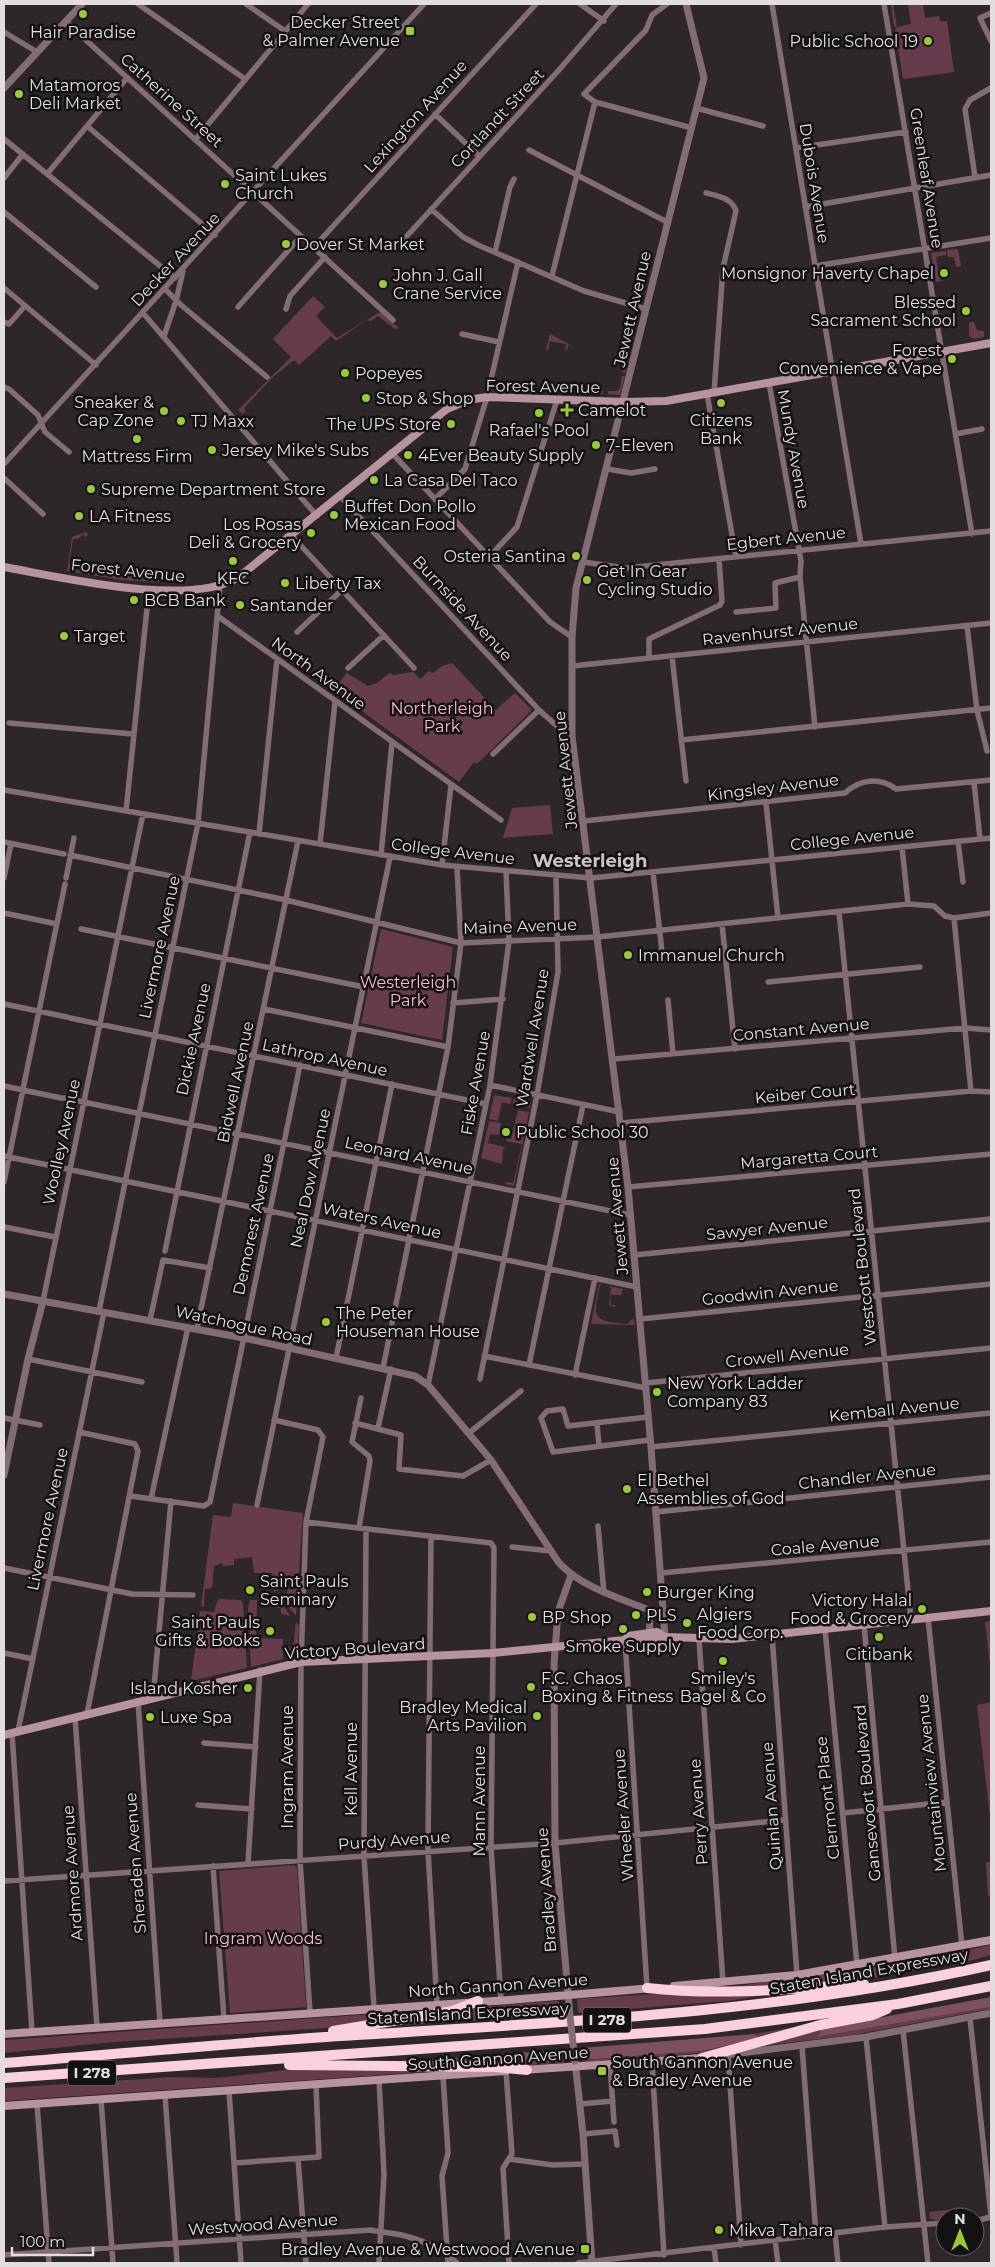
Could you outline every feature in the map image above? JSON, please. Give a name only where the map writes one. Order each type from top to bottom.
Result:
[{"type":"highway","name":"Staten Island Expressway","points":[[4,2063],[301,2038],[664,2016],[815,1998],[991,1965]]},
{"type":"highway","points":[[647,1988],[671,1991],[802,1990],[910,1981]]},
{"type":"highway","name":"Staten Island Expressway","points":[[4,2078],[248,2063],[705,2029],[898,2004],[991,1986]]},
{"type":"highway","points":[[301,2038],[318,2033],[453,2011],[478,2001]]},
{"type":"highway","points":[[702,2058],[820,2026],[873,2015],[898,2004]]},
{"type":"highway","points":[[248,2063],[306,2066],[495,2066],[527,2070]]},
{"type":"main road","name":"Forest Avenue","points":[[4,567],[149,589],[195,591],[240,576],[317,516],[391,452],[447,409],[468,400],[487,396],[625,402],[666,401],[991,343]]},
{"type":"main road","name":"Victory Boulevard","points":[[4,1735],[260,1670],[301,1662],[493,1653],[625,1640],[658,1640],[665,1637],[732,1639],[991,1611]]},
{"type":"main road","name":"Victory Boulevard","points":[[625,1640],[628,1636],[658,1632],[665,1637]]},
{"type":"main road","name":"North Gannon Avenue","points":[[4,2034],[723,1983],[797,1975],[896,1959],[991,1940]]},
{"type":"main road","name":"South Gannon Avenue","points":[[4,2106],[527,2070],[575,2064],[610,2064],[702,2058]]},
{"type":"street","points":[[138,4],[245,79]]},
{"type":"street","points":[[246,4],[285,31]]},
{"type":"street","points":[[195,140],[308,4]]},
{"type":"street","name":"Decker Avenue","points":[[4,464],[215,236],[424,4]]},
{"type":"street","name":"Lexington Avenue","points":[[314,247],[536,4]]},
{"type":"street","points":[[580,4],[604,21]]},
{"type":"street","name":"Cortlandt Street","points":[[395,249],[604,21],[616,4]]},
{"type":"street","points":[[667,4],[652,16],[646,30],[584,94],[595,102],[692,128]]},
{"type":"street","name":"Jewett Avenue","points":[[665,1637],[651,1443],[628,1187],[614,1059],[571,726],[572,637],[575,595],[625,402],[667,222],[704,76],[686,4]]},
{"type":"street","name":"Dubois Avenue","points":[[772,4],[861,544]]},
{"type":"street","name":"Greenleaf Avenue","points":[[884,4],[972,534]]},
{"type":"street","points":[[4,88],[79,5]]},
{"type":"street","points":[[991,14],[980,18],[991,41]]},
{"type":"street","name":"Catherine Street","points":[[65,21],[393,320]]},
{"type":"street","points":[[4,32],[37,52]]},
{"type":"street","points":[[46,174],[127,78]]},
{"type":"street","points":[[976,177],[965,109],[968,102],[991,88]]},
{"type":"street","points":[[552,276],[595,102]]},
{"type":"street","points":[[696,108],[762,126]]},
{"type":"street","points":[[435,114],[479,156]]},
{"type":"street","points":[[87,126],[215,236]]},
{"type":"street","points":[[796,148],[906,132]]},
{"type":"street","points":[[4,139],[175,278]]},
{"type":"street","points":[[529,150],[667,222]]},
{"type":"street","points":[[4,178],[23,154]]},
{"type":"street","points":[[805,207],[991,175]]},
{"type":"street","points":[[495,252],[510,187],[514,179]]},
{"type":"street","points":[[706,193],[725,198],[733,204],[736,211],[723,268],[711,394],[736,557]]},
{"type":"street","points":[[431,209],[462,237],[584,291],[646,309]]},
{"type":"street","points":[[4,212],[96,287]]},
{"type":"street","points":[[238,306],[301,236]]},
{"type":"street","points":[[815,266],[991,238]]},
{"type":"street","points":[[286,309],[290,296],[325,257]]},
{"type":"street","points":[[434,499],[465,469],[487,396],[518,262]]},
{"type":"street","points":[[164,336],[176,301],[183,270]]},
{"type":"street","points":[[4,288],[96,365]]},
{"type":"street","points":[[165,288],[176,301],[267,377]]},
{"type":"street","points":[[4,322],[9,324],[25,306]]},
{"type":"street","points":[[143,313],[317,516]]},
{"type":"street","points":[[462,334],[499,342]]},
{"type":"street","name":"Mundy Avenue","points":[[769,383],[798,551],[815,727]]},
{"type":"street","points":[[4,388],[9,389],[38,415],[46,432],[69,452]]},
{"type":"street","points":[[489,557],[518,527],[557,400]]},
{"type":"street","points":[[956,434],[982,429]]},
{"type":"street","points":[[391,452],[550,622],[572,637]]},
{"type":"street","points":[[607,469],[631,474],[655,469]]},
{"type":"street","points":[[4,478],[43,514]]},
{"type":"street","name":"Burnside Avenue","points":[[340,496],[540,710],[558,727],[571,726]]},
{"type":"street","name":"Egbert Avenue","points":[[583,562],[626,568],[991,531]]},
{"type":"street","points":[[292,536],[414,668]]},
{"type":"street","points":[[649,658],[649,639],[720,605],[722,601],[719,559]]},
{"type":"street","points":[[736,612],[776,608],[775,584],[800,577]]},
{"type":"street","name":"Livermore Avenue","points":[[32,2032],[15,1732],[33,1659],[92,1371],[124,1181],[198,823],[219,617],[220,584]]},
{"type":"street","points":[[126,811],[149,589]]},
{"type":"street","points":[[297,632],[342,590]]},
{"type":"street","name":"North Avenue","points":[[219,617],[501,820]]},
{"type":"street","name":"Ravenhurst Avenue","points":[[572,666],[991,623]]},
{"type":"street","points":[[968,626],[977,710],[987,752]]},
{"type":"street","points":[[348,668],[384,635]]},
{"type":"street","points":[[672,656],[686,781]]},
{"type":"street","points":[[259,834],[277,659]]},
{"type":"street","points":[[320,844],[335,702]]},
{"type":"street","points":[[682,740],[991,708]]},
{"type":"street","points":[[493,754],[540,710]]},
{"type":"street","points":[[9,723],[133,734]]},
{"type":"street","points":[[381,855],[392,743]]},
{"type":"street","name":"Kingsley Avenue","points":[[584,821],[846,794],[857,785],[870,781],[884,783],[896,789],[991,780]]},
{"type":"street","points":[[974,782],[980,839]]},
{"type":"street","points":[[442,865],[450,785]]},
{"type":"street","name":"College Avenue","points":[[4,790],[457,868],[591,878],[991,838]]},
{"type":"street","points":[[766,803],[778,918]]},
{"type":"street","name":"Woolley Avenue","points":[[4,1475],[28,1359],[43,1301],[142,814]]},
{"type":"street","name":"Dickie Avenue","points":[[164,1251],[250,832]]},
{"type":"street","points":[[4,1182],[6,1157],[23,1090],[66,881],[67,854],[74,838]]},
{"type":"street","name":"Bidwell Avenue","points":[[197,1328],[298,841]]},
{"type":"street","name":"Maine Avenue","points":[[4,842],[286,900],[461,943],[598,937],[908,904],[934,906],[946,916],[954,918]]},
{"type":"street","points":[[958,842],[963,882]]},
{"type":"street","points":[[4,878],[11,844]]},
{"type":"street","points":[[902,847],[908,904]]},
{"type":"street","name":"Neal Dow Avenue","points":[[257,1505],[390,857]]},
{"type":"street","points":[[383,1368],[448,1047],[461,943],[457,868]]},
{"type":"street","name":"Fiske Avenue","points":[[428,1385],[490,1086],[503,999],[509,941],[506,872]]},
{"type":"street","points":[[653,872],[663,960]]},
{"type":"street","name":"Wardwell Avenue","points":[[480,1379],[537,1095],[558,972],[556,876]]},
{"type":"street","name":"Westcott Boulevard","points":[[839,912],[911,1620]]},
{"type":"street","points":[[4,913],[57,924]]},
{"type":"street","points":[[971,1091],[954,918],[991,913]]},
{"type":"street","points":[[722,924],[735,1049]]},
{"type":"street","points":[[81,929],[364,987]]},
{"type":"street","points":[[768,982],[920,967]]},
{"type":"street","points":[[453,1003],[503,999]]},
{"type":"street","points":[[668,1000],[673,1054]]},
{"type":"street","name":"Lathrop Avenue","points":[[4,1004],[486,1104]]},
{"type":"street","points":[[264,1009],[448,1047]]},
{"type":"street","name":"Constant Avenue","points":[[614,1059],[965,1028],[991,1030]]},
{"type":"street","name":"Demorest Avenue","points":[[171,1501],[208,1504],[300,1065]]},
{"type":"street","points":[[336,1358],[392,1084]]},
{"type":"street","name":"Leonard Avenue","points":[[4,1086],[630,1215]]},
{"type":"street","points":[[490,1086],[620,1112]]},
{"type":"street","name":"Keiber Court","points":[[621,1123],[858,1103],[971,1091],[991,1092]]},
{"type":"street","points":[[529,1365],[583,1105]]},
{"type":"street","name":"Margaretta Court","points":[[628,1187],[865,1167],[991,1154]]},
{"type":"street","name":"Waters Avenue","points":[[6,1157],[637,1287]]},
{"type":"street","name":"Sawyer Avenue","points":[[634,1254],[991,1219]]},
{"type":"street","points":[[4,1227],[55,1237]]},
{"type":"street","points":[[150,1320],[163,1260],[210,1268]]},
{"type":"street","points":[[575,1375],[595,1278]]},
{"type":"street","name":"Goodwin Avenue","points":[[640,1319],[991,1284]]},
{"type":"street","name":"Watchogue Road","points":[[4,1294],[197,1328],[391,1369],[415,1376],[428,1385],[491,1460],[551,1551],[571,1576],[604,1593],[649,1610],[650,1633]]},
{"type":"street","points":[[152,1499],[188,1327]]},
{"type":"street","name":"Crowell Avenue","points":[[484,1356],[575,1375],[646,1386],[991,1348]]},
{"type":"street","points":[[28,1359],[142,1382]]},
{"type":"street","points":[[378,1428],[391,1369]]},
{"type":"street","points":[[469,1433],[521,1391]]},
{"type":"street","points":[[359,1528],[370,1461],[369,1456],[352,1444],[361,1398]]},
{"type":"street","name":"Kemball Avenue","points":[[597,1423],[568,1426],[563,1409],[547,1411],[541,1418],[553,1452],[599,1446],[891,1423],[991,1413]]},
{"type":"street","points":[[599,1446],[597,1423],[648,1417]]},
{"type":"street","points":[[4,1418],[40,1424]]},
{"type":"street","name":"Ingram Avenue","points":[[274,1420],[322,1433],[323,1436],[306,1522],[301,1662],[300,1860],[310,2013]]},
{"type":"street","points":[[355,1423],[401,1435],[399,1468],[463,1476],[491,1460]]},
{"type":"street","points":[[79,1432],[137,1446],[130,1496],[87,1714]]},
{"type":"street","name":"Chandler Avenue","points":[[656,1512],[991,1477]]},
{"type":"street","points":[[130,1496],[171,1501],[152,1698]]},
{"type":"street","points":[[306,1522],[431,1536],[428,1851],[438,2004]]},
{"type":"street","points":[[598,1526],[604,1593]]},
{"type":"street","name":"Kell Avenue","points":[[366,1529],[364,1856],[374,2008]]},
{"type":"street","name":"Mann Avenue","points":[[431,1536],[490,1543],[495,1556],[491,1847],[501,2000]]},
{"type":"street","name":"Coale Avenue","points":[[661,1574],[991,1542]]},
{"type":"street","points":[[512,1547],[551,1551]]},
{"type":"street","points":[[4,1568],[132,1594],[193,1595]]},
{"type":"street","name":"Bradley Avenue","points":[[571,1576],[558,1612],[556,1648],[555,1843],[568,2006],[583,2134],[592,2263]]},
{"type":"street","name":"Mountainview Avenue","points":[[928,1618],[962,1946]]},
{"type":"street","name":"Gansevoort Boulevard","points":[[864,1625],[896,1959]]},
{"type":"street","name":"Clermont Place","points":[[825,1629],[857,1965]]},
{"type":"street","name":"Quinlan Avenue","points":[[772,1635],[797,1975]]},
{"type":"street","name":"Perry Avenue","points":[[699,1639],[723,1983]]},
{"type":"street","name":"Wheeler Avenue","points":[[625,1640],[647,1988]]},
{"type":"street","points":[[4,1653],[33,1659]]},
{"type":"street","points":[[248,1863],[260,1670]]},
{"type":"street","name":"Sheraden Avenue","points":[[138,1701],[160,2023]]},
{"type":"street","name":"Ardmore Avenue","points":[[75,1717],[97,2028]]},
{"type":"street","points":[[204,1743],[256,1747]]},
{"type":"street","points":[[842,1813],[947,1802]]},
{"type":"street","points":[[198,1804],[252,1808]]},
{"type":"street","name":"Purdy Avenue","points":[[4,1881],[555,1843],[785,1820]]},
{"type":"street","points":[[213,1866],[224,2019]]},
{"type":"street","name":"South Gannon Avenue","points":[[702,2058],[866,2037],[991,2013]]},
{"type":"street","points":[[970,2018],[991,2216]]},
{"type":"street","points":[[903,2030],[928,2263]]},
{"type":"street","points":[[866,2037],[885,2228]]},
{"type":"street","points":[[802,2046],[816,2235]]},
{"type":"street","points":[[728,2055],[742,2245]]},
{"type":"street","points":[[652,2062],[664,2255]]},
{"type":"street","points":[[610,2064],[614,2122]]},
{"type":"street","points":[[506,2071],[512,2146],[509,2159],[503,2168],[510,2263]]},
{"type":"street","points":[[443,2076],[448,2154],[442,2176],[448,2263]]},
{"type":"street","points":[[379,2080],[384,2174],[379,2263]]},
{"type":"street","points":[[234,2163],[319,2157],[316,2085]]},
{"type":"street","points":[[229,2091],[241,2263]]},
{"type":"street","points":[[165,2095],[177,2263]]},
{"type":"street","points":[[101,2099],[113,2263]]},
{"type":"street","points":[[580,2104],[613,2101]]},
{"type":"street","points":[[37,2104],[48,2263]]},
{"type":"street","points":[[583,2134],[615,2131],[616,2145]]},
{"type":"street","points":[[298,2159],[306,2263]]},
{"type":"street","points":[[509,2159],[553,2165],[585,2164]]},
{"type":"street","points":[[578,2263],[664,2255],[816,2235],[935,2224]]},
{"type":"street","name":"Westwood Avenue","points":[[4,2255],[371,2230],[380,2233],[408,2236],[447,2254],[457,2263]]},
{"type":"street","points":[[835,2233],[838,2263]]},
{"type":"street","points":[[775,2240],[778,2263]]},
{"type":"street","points":[[714,2248],[716,2263]]},
{"type":"street","points":[[652,2256],[653,2263]]},
{"type":"green space","name":"Public School 19","points":[[908,4],[923,4],[925,18],[939,16],[940,22],[947,21],[954,72],[903,79],[895,30],[897,27],[911,24]]},
{"type":"green space","points":[[891,5],[893,5],[897,27],[894,27]]},
{"type":"green space","points":[[958,249],[961,266],[956,267],[954,257],[948,257],[947,250]]},
{"type":"green space","points":[[946,251],[946,255],[936,257],[940,280],[946,280],[936,282],[931,253]]},
{"type":"green space","points":[[313,296],[325,307],[316,316],[337,338],[380,312],[399,328],[395,329],[378,316],[371,321],[367,320],[336,341],[331,336],[299,365],[294,360],[272,378],[244,408],[246,411],[243,414],[238,410],[291,357],[273,339]]},
{"type":"green space","points":[[969,322],[974,322],[977,330],[984,331],[984,337],[974,339],[969,336]]},
{"type":"green space","points":[[550,334],[569,344],[567,350],[565,350],[566,344],[550,341],[548,350],[546,350]]},
{"type":"green space","points":[[623,366],[627,367],[625,373],[622,372]]},
{"type":"green space","points":[[622,373],[622,376],[625,376],[620,395],[608,394],[608,391],[617,391],[620,388]]},
{"type":"green space","points":[[572,390],[603,391],[603,394],[572,393]]},
{"type":"green space","points":[[86,532],[88,534],[86,537],[83,534],[78,539],[73,539],[69,564],[72,565],[72,569],[87,572],[87,574],[88,572],[160,580],[160,582],[122,580],[67,571],[72,537]]},
{"type":"green space","name":"Northerleigh Park","points":[[452,663],[496,710],[515,693],[532,710],[477,764],[474,762],[459,782],[333,690],[347,673],[368,686],[377,683],[389,673],[394,675],[413,672],[420,679],[429,671],[433,673],[442,666]]},
{"type":"green space","points":[[550,805],[553,834],[503,838],[512,808]]},
{"type":"green space","name":"Westerleigh Park","points":[[381,929],[453,947],[442,1040],[361,1023]]},
{"type":"green space","points":[[494,1095],[512,1098],[510,1104],[502,1102],[498,1121],[489,1119]]},
{"type":"green space","points":[[514,1098],[531,1102],[530,1108],[513,1104]]},
{"type":"green space","points":[[518,1110],[529,1112],[514,1186],[505,1184],[506,1182],[513,1183],[522,1144],[506,1141],[511,1139]]},
{"type":"green space","points":[[489,1121],[501,1123],[499,1135],[490,1134],[488,1143],[505,1147],[503,1149],[502,1164],[481,1158]]},
{"type":"green space","points":[[599,1284],[604,1285],[600,1285],[596,1305],[598,1316],[607,1321],[627,1324],[634,1318],[635,1325],[591,1324]]},
{"type":"green space","points":[[608,1286],[623,1289],[621,1295],[610,1295],[611,1288]]},
{"type":"green space","points":[[610,1296],[611,1305],[616,1305],[614,1307],[609,1305]]},
{"type":"green space","points":[[233,1503],[303,1513],[296,1616],[281,1599],[287,1594],[288,1586],[296,1588],[296,1581],[287,1581],[285,1576],[287,1585],[274,1592],[272,1573],[254,1573],[252,1557],[234,1559],[234,1565],[223,1566],[222,1563],[214,1566],[212,1588],[205,1589],[204,1607],[201,1606],[213,1515],[231,1517]]},
{"type":"green space","points":[[272,1598],[284,1606],[290,1616],[281,1614],[281,1608],[275,1608]]},
{"type":"green space","points":[[218,1599],[241,1600],[243,1603],[247,1668],[191,1681],[200,1611],[214,1612]]},
{"type":"green space","points":[[250,1600],[257,1600],[256,1638],[283,1639],[283,1659],[251,1667],[248,1608]]},
{"type":"green space","points":[[991,1621],[991,1673],[985,1622]]},
{"type":"green space","points":[[296,1622],[299,1626],[297,1656],[287,1658],[287,1648],[293,1647]]},
{"type":"green space","points":[[991,1702],[991,1825],[977,1705]]},
{"type":"green space","points":[[986,1862],[991,1862],[991,1896],[988,1896]]},
{"type":"green space","name":"Ingram Woods","points":[[294,1865],[297,1868],[306,2007],[230,2013],[219,1871]]},
{"type":"green space","points":[[991,1945],[991,1955],[973,1960],[830,1986],[729,1987],[893,1965]]},
{"type":"green space","points":[[778,1993],[728,2001],[578,2013],[577,1999],[655,1994]]},
{"type":"green space","points":[[559,2002],[560,2015],[402,2025],[402,2023],[480,2007]]},
{"type":"green space","points":[[991,2007],[991,2009],[852,2035],[760,2046],[822,2029],[819,2037]]},
{"type":"green space","points":[[402,2012],[402,2016],[342,2027],[114,2042],[4,2053],[4,2040]]},
{"type":"green space","points":[[808,2025],[808,2027],[702,2053],[582,2062],[582,2060],[701,2051],[758,2039],[754,2034]]},
{"type":"green space","points":[[487,2055],[476,2060],[481,2063],[564,2062],[531,2065],[398,2064],[399,2061],[438,2058],[438,2063],[449,2063],[449,2058]]},
{"type":"green space","points":[[286,2070],[438,2071],[4,2101],[4,2088],[173,2077],[216,2078]]},
{"type":"green space","points":[[935,2211],[935,2220],[930,2219],[929,2212]]},
{"type":"shaded area","points":[[991,1997],[991,2007],[818,2037],[822,2029],[829,2027]]},
{"type":"shaded area","points":[[754,2034],[758,2039],[701,2051],[582,2060],[581,2048]]},
{"type":"shaded area","points":[[563,2050],[564,2062],[472,2063],[487,2055]]},
{"type":"place","name":"Hair Paradise","points":[[83,14]]},
{"type":"place","name":"Decker Street & Palmer Avenue","points":[[410,31]]},
{"type":"place","name":"Public School 19","points":[[928,41]]},
{"type":"place","name":"Matamoros Deli Market","points":[[19,94]]},
{"type":"place","name":"Saint Lukes Church","points":[[225,184]]},
{"type":"place","name":"Dover St Market","points":[[286,244]]},
{"type":"place","name":"Monsignor Haverty Chapel","points":[[944,273]]},
{"type":"place","name":"John J. Gall Crane Service","points":[[383,284]]},
{"type":"place","name":"Blessed Sacrament School","points":[[966,311]]},
{"type":"place","name":"Forest Convenience & Vape","points":[[952,359]]},
{"type":"place","name":"Popeyes","points":[[345,373]]},
{"type":"place","name":"Stop & Shop","points":[[366,398]]},
{"type":"place","name":"Citizens Bank","points":[[721,403]]},
{"type":"place","name":"Camelot","points":[[567,410]]},
{"type":"place","name":"Sneaker & Cap Zone","points":[[164,411]]},
{"type":"place","name":"Rafael's Pool","points":[[539,413]]},
{"type":"place","name":"TJ Maxx","points":[[181,421]]},
{"type":"place","name":"The UPS Store","points":[[451,424]]},
{"type":"place","name":"Mattress Firm","points":[[137,439]]},
{"type":"place","name":"7-Eleven","points":[[596,445]]},
{"type":"place","name":"Jersey Mike's Subs","points":[[212,450]]},
{"type":"place","name":"4Ever Beauty Supply","points":[[408,455]]},
{"type":"place","name":"La Casa Del Taco","points":[[374,480]]},
{"type":"place","name":"Supreme Department Store","points":[[91,489]]},
{"type":"place","name":"Buffet Don Pollo Mexican Food","points":[[334,515]]},
{"type":"place","name":"LA Fitness","points":[[79,516]]},
{"type":"place","name":"Los Rosas Deli & Grocery","points":[[311,533]]},
{"type":"place","name":"Osteria Santina","points":[[576,556]]},
{"type":"place","name":"KFC","points":[[233,561]]},
{"type":"place","name":"Get In Gear Cycling Studio","points":[[587,580]]},
{"type":"place","name":"Liberty Tax","points":[[285,583]]},
{"type":"place","name":"BCB Bank","points":[[134,600]]},
{"type":"place","name":"Santander","points":[[240,605]]},
{"type":"place","name":"Target","points":[[64,636]]},
{"type":"place","name":"Immanuel Church","points":[[628,955]]},
{"type":"place","name":"Public School 30","points":[[506,1132]]},
{"type":"place","name":"The Peter Houseman House","points":[[326,1322]]},
{"type":"place","name":"New York Ladder Company 83","points":[[657,1392]]},
{"type":"place","name":"El Bethel Assemblies of God","points":[[627,1489]]},
{"type":"place","name":"Saint Pauls Seminary","points":[[250,1590]]},
{"type":"place","name":"Burger King","points":[[647,1592]]},
{"type":"place","name":"Victory Halal Food & Grocery","points":[[922,1609]]},
{"type":"place","name":"PLS","points":[[636,1615]]},
{"type":"place","name":"BP Shop","points":[[532,1617]]},
{"type":"place","name":"Algiers Food Corp.","points":[[687,1623]]},
{"type":"place","name":"Smoke Supply","points":[[623,1629]]},
{"type":"place","name":"Saint Pauls Gifts & Books","points":[[270,1631]]},
{"type":"place","name":"Citibank","points":[[879,1637]]},
{"type":"place","name":"Smiley's Bagel & Co","points":[[723,1661]]},
{"type":"place","name":"F.C. Chaos Boxing & Fitness","points":[[531,1687]]},
{"type":"place","name":"Island Kosher","points":[[248,1688]]},
{"type":"place","name":"Bradley Medical Arts Pavilion","points":[[537,1716]]},
{"type":"place","name":"Luxe Spa","points":[[150,1717]]},
{"type":"place","name":"South Gannon Avenue & Bradley Avenue","points":[[602,2071]]},
{"type":"place","name":"Mikva Tahara","points":[[719,2230]]},
{"type":"place","name":"Bradley Avenue & Westwood Avenue","points":[[585,2249]]},
{"type":"district","name":"Westerleigh","points":[[590,861]]}]
